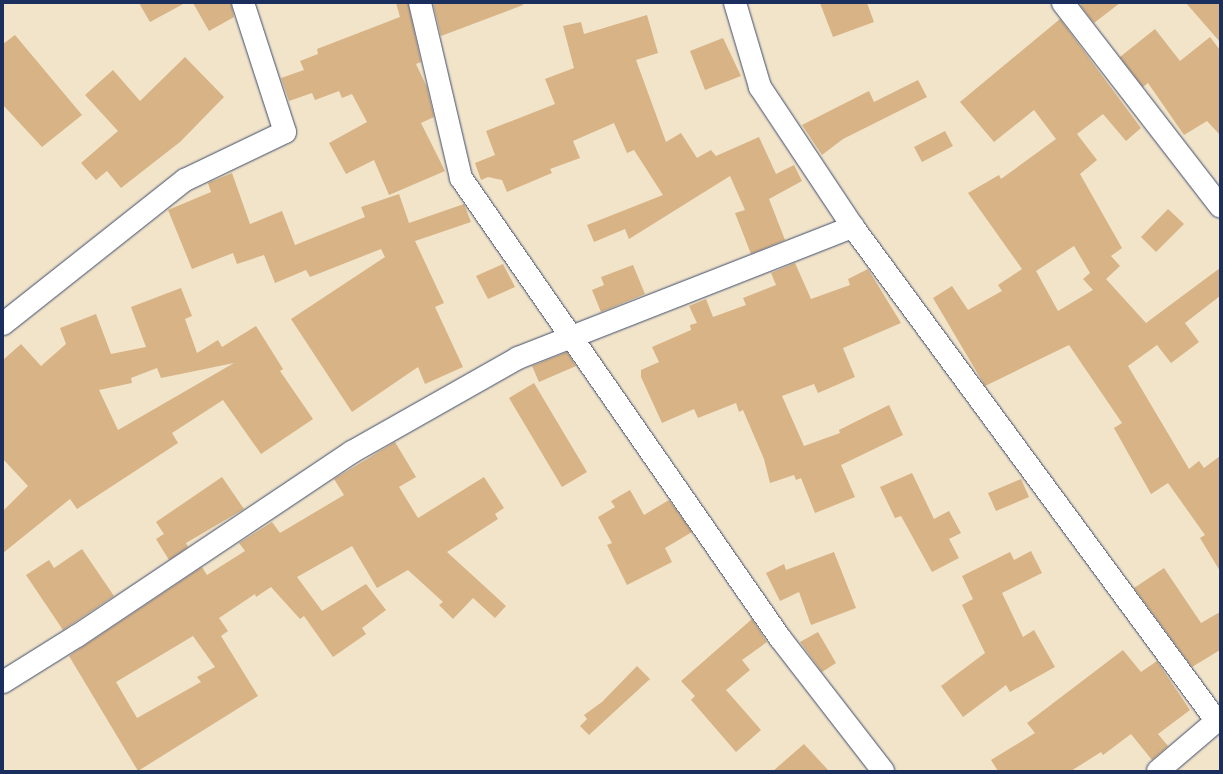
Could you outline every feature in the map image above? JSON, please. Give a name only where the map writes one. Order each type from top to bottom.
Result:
[{"type":"street","points":[[3,324],[185,180],[285,132],[243,3]]},
{"type":"street","points":[[420,3],[461,178],[570,339],[780,638],[883,771]]},
{"type":"street","points":[[735,3],[760,87],[853,227],[1218,719],[1158,771]]},
{"type":"street","points":[[1063,3],[1220,206]]},
{"type":"street","points":[[3,682],[77,636],[352,452],[518,358],[570,339],[853,227]]},
{"type":"building","points":[[139,3],[185,3],[150,22]]},
{"type":"building","points":[[193,3],[231,3],[234,17],[209,31]]},
{"type":"building","points":[[396,3],[408,3],[421,62],[416,64],[427,87],[434,117],[421,123],[445,171],[389,195],[374,160],[346,174],[329,143],[367,122],[352,94],[342,98],[339,91],[315,100],[312,93],[289,101],[281,78],[304,70],[300,61],[318,54],[317,49],[400,17]]},
{"type":"building","points":[[433,3],[523,3],[523,5],[441,36]]},
{"type":"building","points":[[820,3],[867,3],[874,22],[833,37]]},
{"type":"building","points":[[1083,3],[1120,3],[1094,23],[1080,5]]},
{"type":"building","points":[[1186,3],[1220,3],[1220,42]]},
{"type":"building","points":[[647,15],[658,53],[636,60],[666,142],[681,133],[697,158],[711,150],[716,156],[759,137],[776,174],[794,165],[802,181],[769,199],[785,240],[751,254],[735,213],[745,210],[730,176],[629,239],[625,229],[594,242],[587,225],[663,195],[634,150],[627,153],[614,123],[573,141],[580,158],[550,169],[552,173],[507,192],[502,180],[488,177],[481,180],[475,163],[495,155],[486,131],[555,104],[545,79],[574,68],[563,26],[581,22],[584,34]]},
{"type":"building","points":[[1060,19],[1141,128],[1126,141],[1103,114],[1077,134],[1097,160],[1080,174],[1122,248],[1111,256],[1120,266],[1106,279],[1146,323],[1220,268],[1220,296],[1185,323],[1199,342],[1171,363],[1157,345],[1128,366],[1189,469],[1199,461],[1204,468],[1220,456],[1220,571],[1200,538],[1205,535],[1168,483],[1151,494],[1114,428],[1122,423],[1069,345],[985,386],[933,298],[952,286],[968,310],[1002,291],[998,285],[1022,269],[968,193],[999,175],[1001,179],[1056,139],[1034,110],[994,142],[960,102]],"holes":[[[1074,246],[1090,273],[1083,279],[1093,290],[1058,311],[1036,271]]]},
{"type":"building","points":[[1155,29],[1180,61],[1210,37],[1220,50],[1220,135],[1207,121],[1184,135],[1148,83],[1143,87],[1120,57]]},
{"type":"building","points":[[15,35],[82,115],[42,147],[3,105],[3,44]]},
{"type":"building","points":[[723,38],[741,76],[705,90],[690,51]]},
{"type":"building","points":[[185,57],[224,97],[180,142],[121,188],[107,171],[96,180],[81,163],[118,131],[85,95],[113,70],[140,101]]},
{"type":"building","points":[[918,80],[927,97],[843,139],[822,155],[802,125],[869,91],[874,102]]},
{"type":"building","points":[[945,131],[953,146],[922,162],[914,147]]},
{"type":"building","points":[[232,173],[250,224],[282,211],[295,245],[365,217],[361,207],[399,194],[409,223],[464,204],[471,222],[415,241],[444,303],[435,307],[463,367],[425,384],[418,367],[352,412],[291,319],[385,257],[381,249],[310,277],[306,270],[275,283],[264,255],[237,264],[233,253],[192,269],[168,210],[211,192],[208,183]]},
{"type":"building","points":[[1168,209],[1184,224],[1156,252],[1141,237]]},
{"type":"building","points":[[795,263],[811,299],[850,285],[848,279],[868,269],[901,323],[843,348],[855,377],[818,393],[814,384],[782,396],[804,446],[840,433],[839,430],[889,405],[903,435],[841,465],[855,497],[815,513],[801,478],[796,480],[794,475],[770,483],[764,459],[743,410],[739,412],[736,403],[698,418],[694,409],[662,423],[641,377],[641,370],[659,362],[652,347],[691,330],[690,325],[697,323],[689,306],[706,299],[713,317],[746,305],[743,298],[776,285],[771,273]]},
{"type":"building","points":[[503,264],[515,287],[488,299],[476,276]]},
{"type":"building","points":[[633,265],[645,294],[601,312],[592,290],[604,285],[601,277]]},
{"type":"building","points":[[181,288],[192,316],[185,319],[197,353],[218,340],[222,347],[256,326],[283,369],[280,371],[313,419],[261,454],[223,400],[172,433],[178,443],[77,509],[70,499],[3,553],[3,511],[28,486],[3,459],[3,360],[21,344],[41,366],[66,344],[60,328],[96,314],[111,354],[146,347],[131,307]],"holes":[[[234,363],[118,430],[99,390],[132,383],[131,378],[157,368],[161,378]]]},
{"type":"building","points":[[567,352],[576,366],[539,382],[532,366]]},
{"type":"building","points":[[534,383],[587,472],[562,487],[509,398]]},
{"type":"building","points":[[395,442],[416,477],[399,487],[418,518],[484,477],[504,508],[495,514],[498,519],[447,552],[506,606],[495,618],[473,598],[453,619],[439,605],[443,602],[408,570],[377,588],[352,546],[297,577],[322,611],[366,584],[386,610],[362,628],[366,634],[333,657],[304,616],[300,619],[271,587],[256,597],[255,594],[219,618],[228,631],[221,636],[258,696],[138,771],[69,656],[202,567],[207,575],[245,551],[239,543],[272,522],[280,533],[344,495],[334,479]],"holes":[[[193,636],[215,667],[197,677],[201,682],[137,718],[116,682]]]},
{"type":"building","points":[[912,473],[934,519],[949,511],[961,533],[949,539],[959,558],[932,572],[901,516],[895,518],[880,487]]},
{"type":"building","points":[[222,477],[244,509],[186,543],[188,547],[169,560],[156,539],[164,534],[156,522]]},
{"type":"building","points":[[1021,479],[1029,497],[996,511],[988,493]]},
{"type":"building","points":[[630,490],[644,515],[669,500],[692,532],[665,548],[672,562],[627,585],[607,545],[612,543],[598,517],[615,507],[611,501]]},
{"type":"building","points":[[82,549],[114,596],[63,630],[26,575],[49,560],[54,568]]},
{"type":"building","points":[[1031,551],[1042,573],[1002,593],[1023,637],[1034,630],[1055,667],[1010,692],[1006,685],[963,717],[941,686],[985,653],[962,605],[973,599],[962,576],[1010,552],[1014,560]]},
{"type":"building","points":[[834,552],[856,608],[811,625],[799,592],[780,601],[766,573],[784,564],[786,570]]},
{"type":"building","points":[[1164,568],[1201,623],[1220,612],[1220,650],[1192,667],[1134,588]]},
{"type":"building","points":[[752,619],[767,642],[742,660],[750,670],[726,690],[761,730],[736,752],[691,700],[695,696],[681,681]]},
{"type":"building","points":[[818,632],[836,663],[822,672],[800,642]]},
{"type":"building","points":[[1123,650],[1141,672],[1157,661],[1190,710],[1158,734],[1168,746],[1152,760],[1131,734],[1103,755],[1101,752],[1071,771],[998,771],[991,760],[1035,733],[1027,723]]},
{"type":"building","points":[[637,666],[650,679],[589,735],[580,726],[587,719],[584,715],[602,702]]},
{"type":"building","points":[[804,744],[829,771],[773,771]]}]
